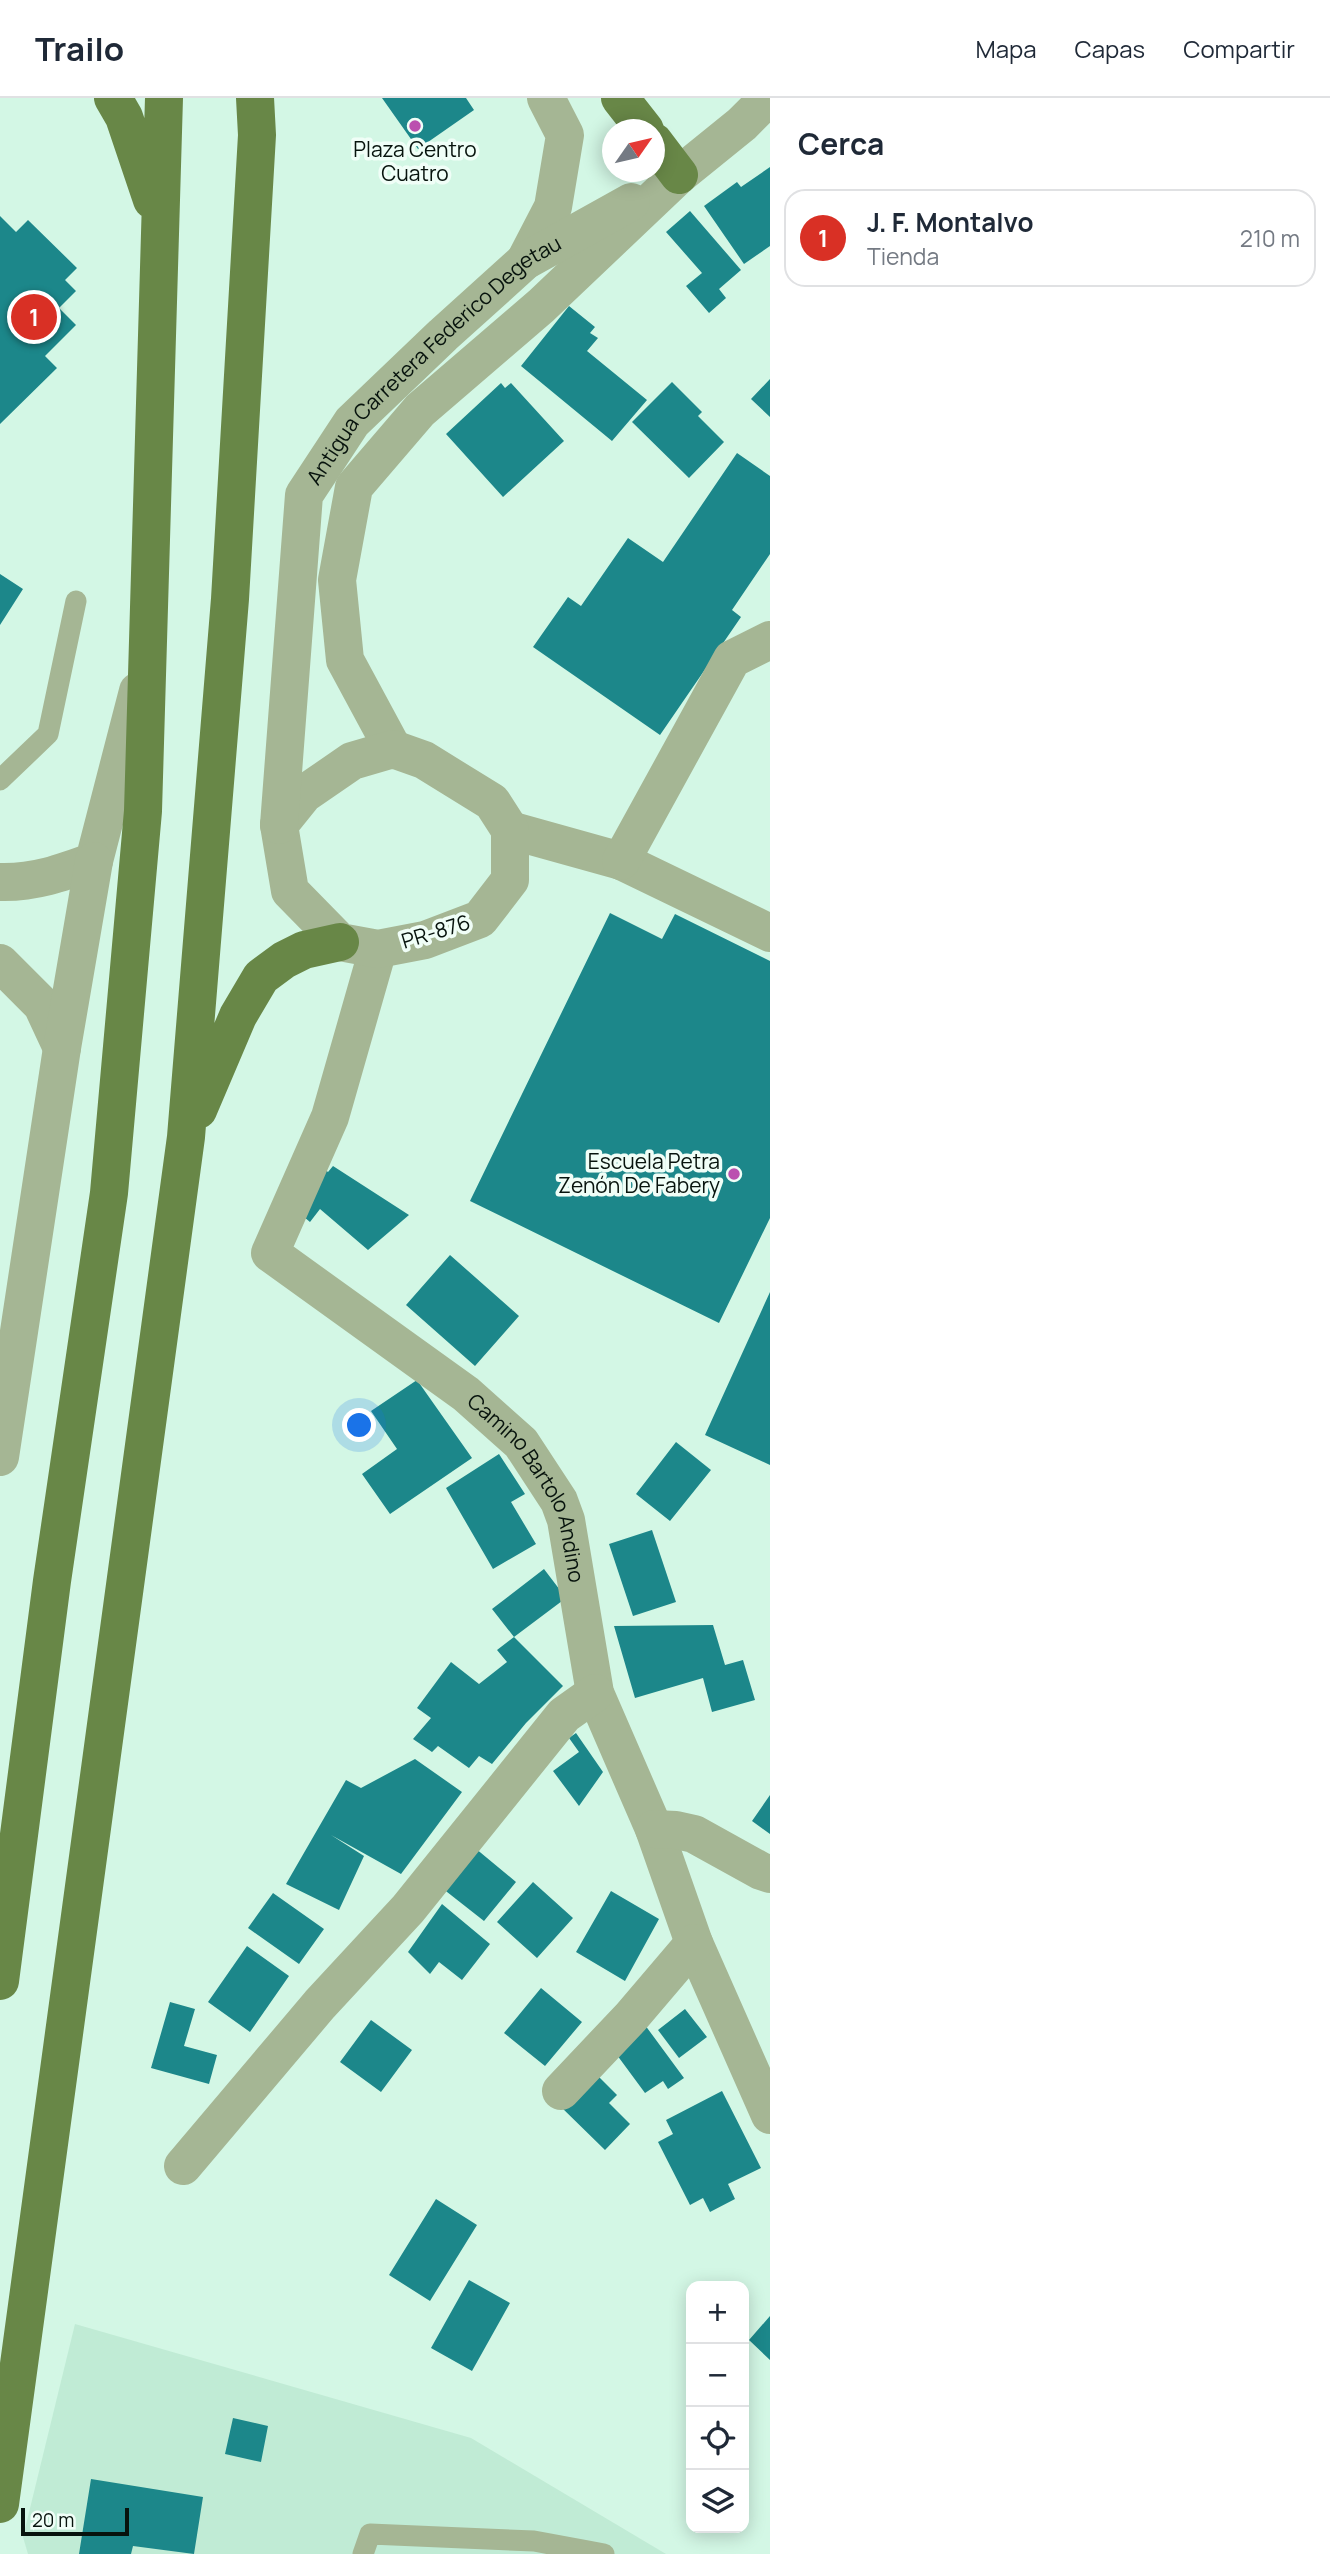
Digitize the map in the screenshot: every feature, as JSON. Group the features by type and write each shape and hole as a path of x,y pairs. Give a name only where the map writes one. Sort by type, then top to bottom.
{"main road":[{"path":"113,98 124,117 161,224"},
{"path":"0,1981 52,1581 109,1193 143,811 164,98"},
{"path":"0,2504 186,1137 230,599 256,116 278,98"},
{"path":"620,98 636,119"},
{"path":"665,157 679,175"},
{"path":"186,1137 239,1016 261,977 284,960 304,950 340,942"}],"street":[{"path":"525,261 553,207 565,135 546,98"},
{"name":"Antigua Carretera Federico Degetau","path":"393,749 345,660 337,580 354,487 420,410 541,306 679,175 742,124 768,98"},
{"name":"Antigua Carretera Federico Degetau","path":"279,825 304,495 352,422 525,261 679,175"},
{"path":"621,861 732,659 770,640"},
{"path":"0,1458 93,861 148,652"},
{"path":"340,942 290,891 279,825 304,793 352,761 393,749 424,760 492,802 510,830 621,861 770,933"},
{"name":"PR-876","path":"340,942 378,949 425,940 480,919 510,880 510,830"},
{"path":"0,881 18,883 50,877 93,861"},
{"name":"Camino Bartolo Andino","path":"378,949 330,1116 270,1252 466,1394 521,1443 559,1501 566,1520 596,1693 654,1829 694,1943 770,2115"},
{"path":"0,963 42,1005 62,1048"},
{"path":"183,2166 320,2004 408,1909 564,1715 596,1693"},
{"path":"654,1829 694,1834 770,1874"},
{"path":"561,2091 631,2017 694,1943"}],"lane":[{"path":"0,780 48,733 76,601"},
{"path":"363,2554 370,2534 604,2554"}],"shaded area":[{"path":"75,2324 471,2438 666,2554 28,2554 23,2537"}],"building":[{"path":"382,98 466,98 474,110 418,149"},
{"path":"770,167 770,246 744,264 704,206 737,182 741,187"},
{"path":"690,211 741,270 719,289 726,298 709,313 686,286 702,273 666,232"},
{"path":"0,216 16,232 28,220 77,268 65,280 76,291 59,308 76,325 45,356 57,368 0,424"},
{"path":"569,306 595,327 590,333 598,338 587,351 647,400 612,441 521,366"},
{"path":"770,379 770,417 751,399"},
{"path":"672,382 702,412 698,416 724,442 689,478 632,422"},
{"path":"501,383 505,388 511,383 564,441 503,497 446,434"},
{"path":"737,453 770,476 770,554 732,610 741,617 660,735 533,647 568,597 581,606 628,538 663,562"},
{"path":"0,574 23,589 0,625"},
{"path":"610,913 662,939 675,914 770,961 770,1218 719,1323 470,1201"},
{"path":"319,1165 328,1172 333,1166 409,1215 368,1250 320,1209 310,1222 304,1217"},
{"path":"450,1255 519,1316 475,1366 406,1305"},
{"path":"770,1292 770,1465 705,1435"},
{"path":"417,1380 472,1458 390,1514 362,1474 397,1449 371,1411"},
{"path":"676,1442 711,1470 670,1521 636,1494"},
{"path":"499,1454 525,1494 511,1502 536,1544 493,1569 446,1488"},
{"path":"652,1530 676,1602 633,1616 609,1544"},
{"path":"544,1569 566,1598 514,1637 492,1609"},
{"path":"713,1625 725,1665 743,1660 755,1700 712,1712 703,1678 635,1698 614,1626"},
{"path":"514,1637 563,1686 526,1723 492,1764 479,1756 469,1768 438,1746 432,1752 413,1739 431,1718 417,1708 451,1662 479,1684 507,1662 497,1650"},
{"path":"576,1733 603,1772 579,1806 553,1771 579,1752 569,1738"},
{"path":"415,1759 462,1792 401,1874 331,1835 364,1856 339,1910 286,1884 346,1780 361,1788"},
{"path":"770,1795 770,1834 752,1821"},
{"path":"475,1848 516,1882 484,1921 442,1888"},
{"path":"533,1882 573,1918 537,1958 497,1922"},
{"path":"611,1891 659,1919 625,1981 576,1952"},
{"path":"273,1893 324,1929 299,1964 248,1928"},
{"path":"442,1904 490,1944 462,1980 439,1962 430,1974 408,1952"},
{"path":"247,1946 289,1976 250,2032 208,2002"},
{"path":"541,1988 582,2022 545,2066 504,2033"},
{"path":"170,2002 195,2009 184,2046 217,2055 209,2084 151,2068"},
{"path":"685,2009 707,2037 679,2058 658,2030"},
{"path":"371,2020 412,2050 381,2092 340,2062"},
{"path":"645,2025 684,2078 668,2089 663,2081 645,2093 614,2051"},
{"path":"593,2071 617,2095 609,2103 630,2124 605,2150 559,2105"},
{"path":"722,2091 761,2168 728,2184 735,2199 710,2212 703,2198 690,2205 658,2142 673,2134 666,2120"},
{"path":"436,2199 477,2225 430,2301 389,2275"},
{"path":"469,2280 510,2303 472,2371 431,2348"},
{"path":"770,2316 770,2360 749,2340"},
{"path":"233,2418 268,2426 261,2462 225,2454"},
{"path":"91,2479 203,2497 194,2554 133,2546 131,2554 79,2554"}],"place":[{"name":"Plaza Centro Cuatro","path":"415,126"},
{"name":"J. F. Montalvo","path":"34,317"},
{"name":"Escuela Petra Zenón De Fabery","path":"734,1174"}]}
